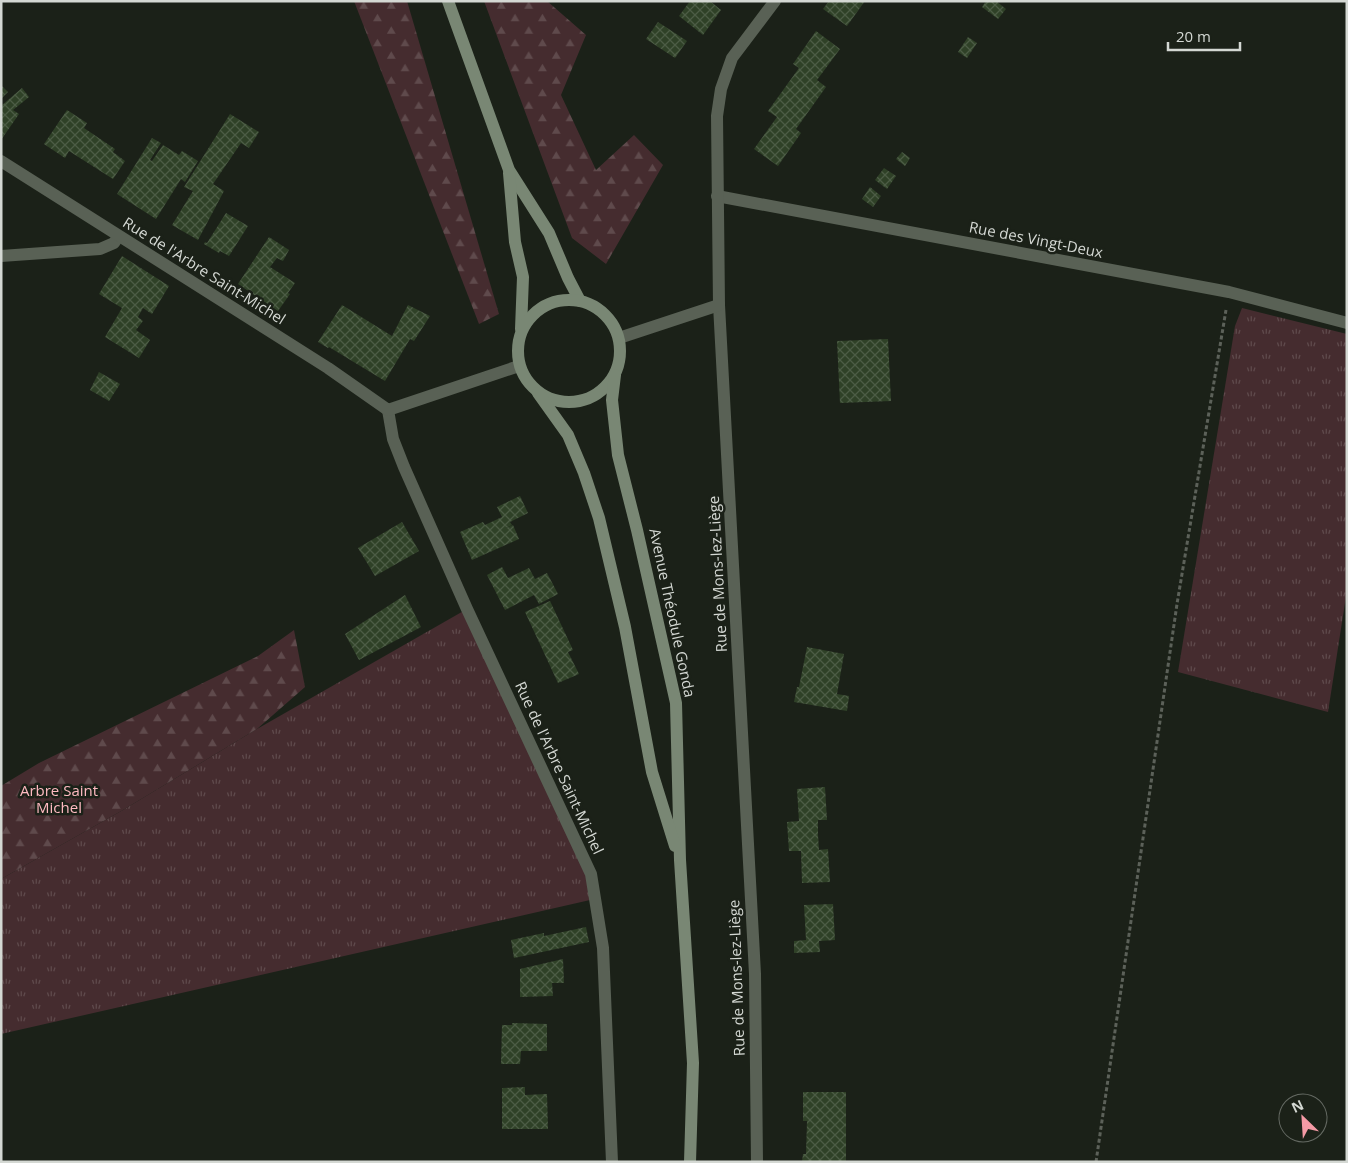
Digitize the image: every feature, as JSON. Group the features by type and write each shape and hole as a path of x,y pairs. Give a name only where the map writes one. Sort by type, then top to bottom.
{"main road":[{"path":"448,1 509,170 549,234 580,301"},
{"path":"509,170 515,242 523,277 521,332 518,349 519,366 527,381 538,393 552,400 566,403 581,402 594,396 606,387 615,375 621,350 619,338 614,325 605,314 593,306 580,301 566,300 552,303 539,310 528,320 521,332"},
{"name":"Avenue Théodule Gonda","path":"615,375 612,400 618,455 676,703 680,860 693,1063 690,1162"},
{"name":"Avenue Théodule Gonda","path":"538,393 568,435 584,473 599,518 625,627 652,772 680,860"}],"street":[{"name":"Rue de Mons-lez-Liège","path":"758,1162 755,974 719,304 717,116 720,89 732,58 775,1"},
{"name":"Rue de l'Arbre Saint-Michel","path":"1,161 118,237 328,368 388,410 393,439 404,466 467,609 591,874 603,948 612,1162"},
{"name":"Rue des Vingt-Deux","path":"717,196 1229,292 1347,323"},
{"path":"1,256 100,249 114,243 118,237"},
{"path":"619,338 719,304"},
{"path":"388,410 519,366"}],"path":[{"path":"1096,1162 1177,604 1229,292"}],"green space":[{"path":"354,1 407,1 499,314 479,324"},
{"path":"484,1 547,1 586,35 561,95 596,170 634,135 663,165 606,264 572,238"},
{"path":"1242,308 1347,334 1347,590 1328,712 1178,672 1235,326"},
{"path":"467,609 591,874 590,900 1,1034 1,879"},
{"name":"Arbre Saint Michel","path":"294,630 305,687 257,729 123,810 1,879 1,786 39,763 258,656"}],"building":[{"path":"690,1 710,1 721,10 703,35 679,16"},
{"path":"829,1 865,1 847,26 823,9"},
{"path":"986,1 996,1 1006,9 998,19 982,7"},
{"path":"658,22 687,41 675,58 646,39"},
{"path":"816,31 840,49 817,80 826,87 796,129 801,133 778,166 754,149 777,117 768,111 799,68 793,64"},
{"path":"968,37 977,43 967,58 958,52"},
{"path":"1,85 8,92 1,99"},
{"path":"22,88 29,97 13,110 19,114 1,140 1,106"},
{"path":"67,110 87,123 84,128 115,149 113,152 125,161 113,179 69,151 65,158 44,144"},
{"path":"230,114 259,132 249,148 241,143 213,184 224,191 198,240 172,225 193,191 184,187"},
{"path":"152,138 161,143 150,160 152,161 163,145 179,155 182,151 198,161 185,182 181,179 156,219 117,194"},
{"path":"902,152 910,158 905,166 896,159"},
{"path":"884,168 896,176 887,189 875,180"},
{"path":"870,187 881,196 873,207 862,199"},
{"path":"226,213 248,226 229,256 220,251 219,253 204,244 205,242 207,243"},
{"path":"269,237 289,250 283,261 277,258 270,267 295,283 278,311 238,284"},
{"path":"122,256 169,286 152,314 143,308 138,317 143,321 136,330 150,340 139,358 105,337 122,308 99,294"},
{"path":"342,305 392,336 408,305 430,316 414,341 410,339 385,381 318,342"},
{"path":"888,339 891,401 840,403 837,341"},
{"path":"99,372 120,384 109,401 90,390"},
{"path":"520,496 528,513 510,522 512,525 506,528 513,525 519,539 472,560 460,532 483,522 485,525 502,517 497,507"},
{"path":"402,522 419,551 375,576 358,548"},
{"path":"502,567 508,578 529,568 535,579 547,573 558,594 539,604 534,595 505,610 487,575"},
{"path":"405,595 421,627 359,660 345,634"},
{"path":"550,601 573,650 568,652 579,674 558,683 525,612"},
{"path":"807,647 844,654 837,694 849,696 847,711 794,702"},
{"path":"825,787 827,820 818,820 818,835 819,850 828,849 830,882 802,883 801,851 789,851 787,822 799,821 797,789"},
{"path":"833,904 835,940 819,941 820,952 794,953 794,941 806,940 804,905"},
{"path":"586,927 589,942 514,958 511,940 544,933 544,936"},
{"path":"563,959 564,983 552,983 553,996 520,997 520,969"},
{"path":"512,1023 547,1024 547,1051 521,1051 520,1064 501,1064 502,1025 512,1025"},
{"path":"525,1087 525,1095 547,1094 548,1129 502,1129 502,1088"},
{"path":"803,1092 846,1092 846,1162 802,1162 803,1154 806,1154 807,1121 803,1121"}]}
